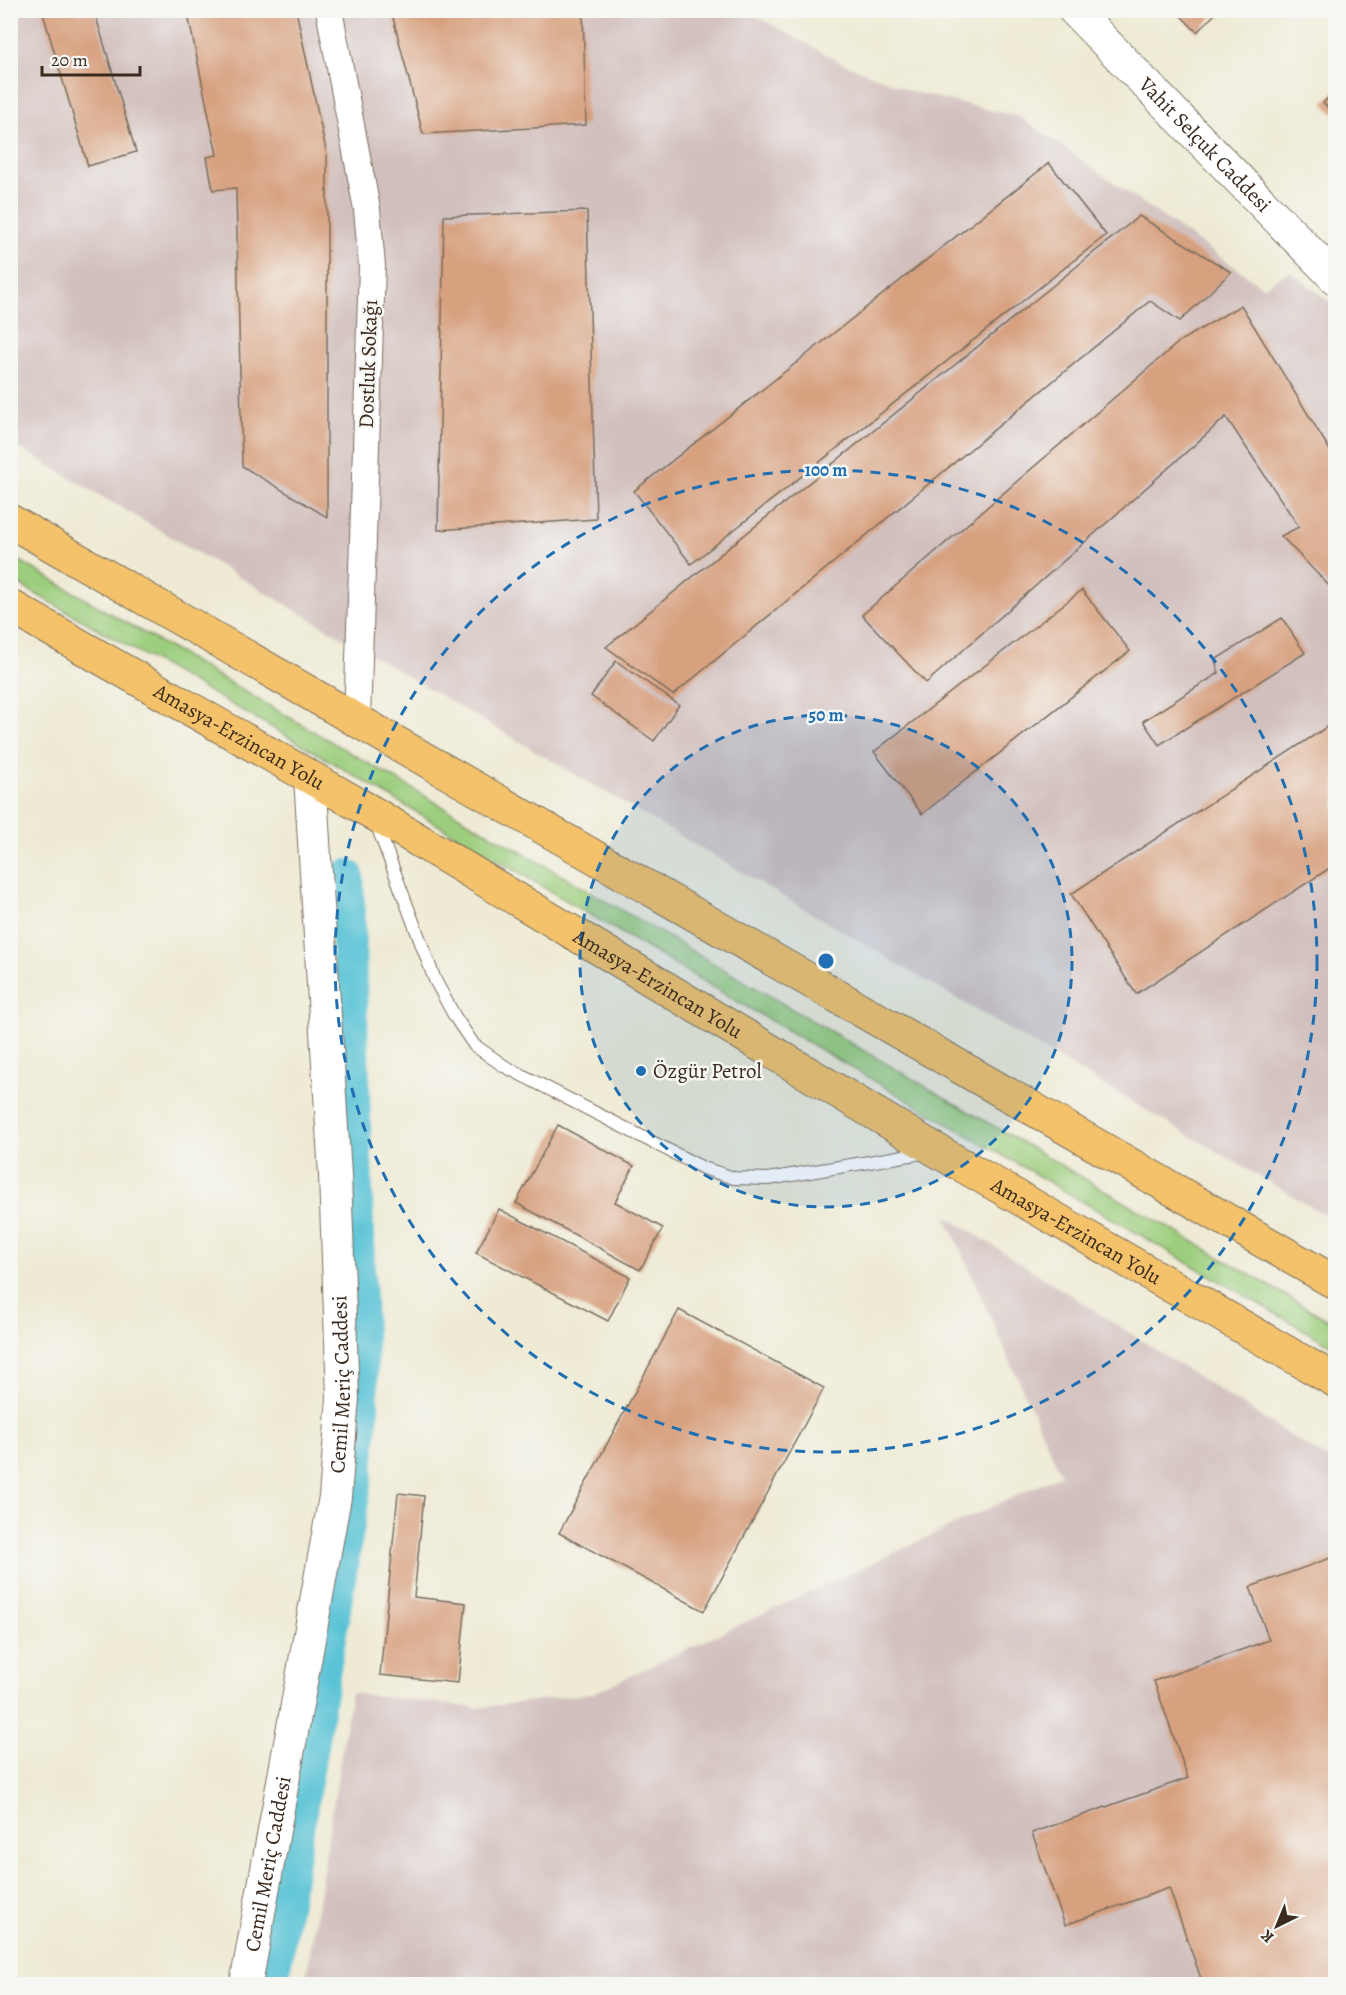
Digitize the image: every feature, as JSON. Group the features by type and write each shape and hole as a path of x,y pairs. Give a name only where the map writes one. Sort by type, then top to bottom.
{"highway":[{"path":"10,521 1335,1283"},
{"name":"Amasya-Erzincan Yolu","path":"10,606 373,813 936,1150 1335,1381"}],"street":[{"name":"Dostluk Sokağı","path":"329,10 367,209 372,266 357,720"},
{"name":"Vahit Selçuk Caddesi","path":"1074,10 1335,279"},
{"name":"Cemil Meriç Caddesi","path":"246,1984 335,1497 343,1398 335,1175 310,777"}],"lane":[{"path":"373,813 435,980 455,1017 474,1045 504,1066 703,1168 734,1178 768,1179 936,1150"}],"shaded area":[{"path":"11,11 747,11 840,62 913,92 1020,117 1263,287 1290,271 1336,307 1335,1221 11,443"},
{"path":"945,1215 1335,1464 1335,1984 305,1984 351,1693 477,1708 593,1693 1061,1475"}],"green space":[{"path":"11,556 1335,1324 1335,1348 735,1000 296,741 11,580"}],"building":[{"path":"42,10 94,10 136,152 88,166"},
{"path":"187,10 296,10 327,155 327,517 242,466 236,188 213,190 207,157 217,155"},
{"path":"391,10 583,10 586,125 423,134"},
{"path":"1175,10 1219,10 1197,32"},
{"path":"1336,90 1336,116 1323,103"},
{"path":"1049,163 1106,235 691,564 634,491"},
{"path":"587,211 596,519 438,530 444,216"},
{"path":"1139,216 1231,272 1180,321 1150,301 673,695 606,647"},
{"path":"1241,305 1336,460 1336,593 1281,536 1299,527 1226,417 926,683 862,615 1180,341"},
{"path":"1082,590 1130,651 922,814 874,752"},
{"path":"1282,618 1305,653 1159,745 1143,721 1219,673 1215,660"},
{"path":"616,661 679,705 654,741 591,696"},
{"path":"1336,721 1336,864 1136,994 1071,894"},
{"path":"558,1125 634,1166 615,1202 663,1228 640,1270 516,1203"},
{"path":"499,1209 630,1277 608,1321 476,1253"},
{"path":"679,1310 824,1388 704,1611 559,1533"},
{"path":"398,1493 424,1496 414,1597 466,1603 458,1683 380,1675"},
{"path":"1336,1556 1336,1984 1203,1984 1169,1888 1065,1925 1032,1833 1188,1778 1154,1681 1269,1640 1250,1587"}],"waterway":[{"path":"271,1984 356,1477 362,1407 347,876"}],"place":[{"name":"Özgür Petrol","path":"641,1071"}]}
